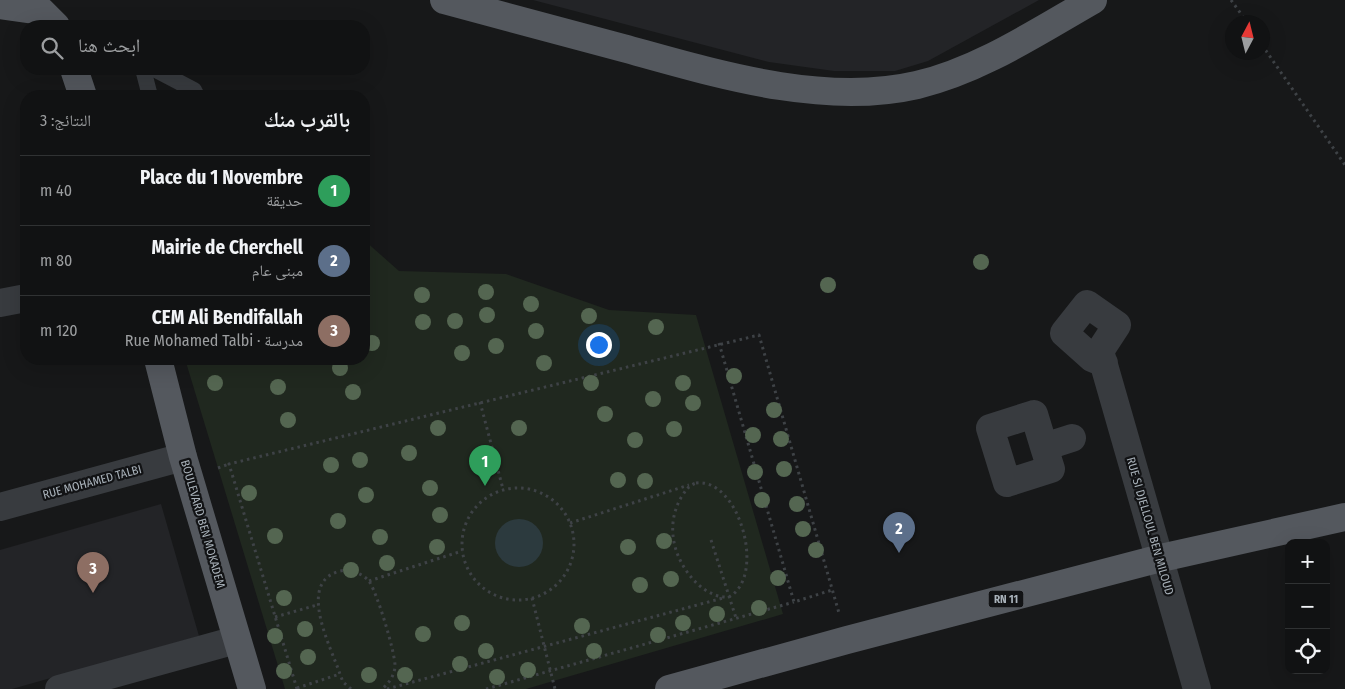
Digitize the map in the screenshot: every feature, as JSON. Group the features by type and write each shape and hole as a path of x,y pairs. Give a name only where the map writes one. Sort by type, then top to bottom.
{"main road":[{"path":"444,0 680,64 750,80 810,90 865,93 892,90 943,78 980,62 1093,0"},
{"path":"0,5 41,10 50,20"},
{"path":"76,75 81,90"},
{"name":"BOULEVARD BEN MOKADEM","path":"160,365 236,640 252,689"},
{"name":"RN 11","path":"669,689 703,684 847,640 1160,558 1345,517"}],"street":[{"path":"0,304 20,299"},
{"name":"RUE SI DJELLOUL BEN MILOUD","path":"1104,364 1112,426 1160,558 1197,689"},
{"path":"1044,447 1072,438"},
{"name":"RUE MOHAMED TALBI","path":"0,507 184,457"},
{"path":"59,689 236,640"}],"lane":[{"path":"144,75 148,90"},
{"path":"165,75 194,90"}],"path":[{"path":"1232,0 1242,15"},
{"path":"1270,57 1345,165"},
{"path":"340,674 297,689 229,464 759,334 847,640"},
{"path":"719,343 794,602"},
{"path":"480,402 503,489"},
{"path":"387,689 729,597 737,590 746,567 744,531 734,509 717,491 702,482 570,523"},
{"path":"690,485 679,501 674,515 674,544 684,570 693,580 704,590 723,598"},
{"path":"530,488 543,493 559,506 570,523 574,536 571,563 556,585 532,598 519,600 505,599 481,587 465,565 461,538 470,512 490,494 503,489 530,488"},
{"path":"711,540 736,618"},
{"path":"369,581 462,552"},
{"path":"351,689 343,682 317,605 320,587 333,573 352,571 361,574 374,589 395,666 389,683 382,689"},
{"path":"486,689 832,590"},
{"path":"532,598 555,689"},
{"path":"275,617 317,605"}],"shaded area":[{"path":"533,0 1039,0 928,61 895,71 834,71 769,62"},
{"path":"370,245 399,271 506,274 609,310 696,315 783,614 526,689 285,689 187,365 370,365"},
{"path":"161,504 199,636 12,689 0,689 0,550"},
{"path":"519,519 528,521 536,526 541,534 543,543 541,552 536,560 528,565 519,567 510,565 502,560 497,552 495,543 497,534 502,526 510,521"}],"place":[{"name":"Place du 1 Novembre","path":"485,486"},
{"name":"Mairie de Cherchell","path":"899,553"},
{"name":"CEM Ali Bendifallah","path":"93,593"}]}
